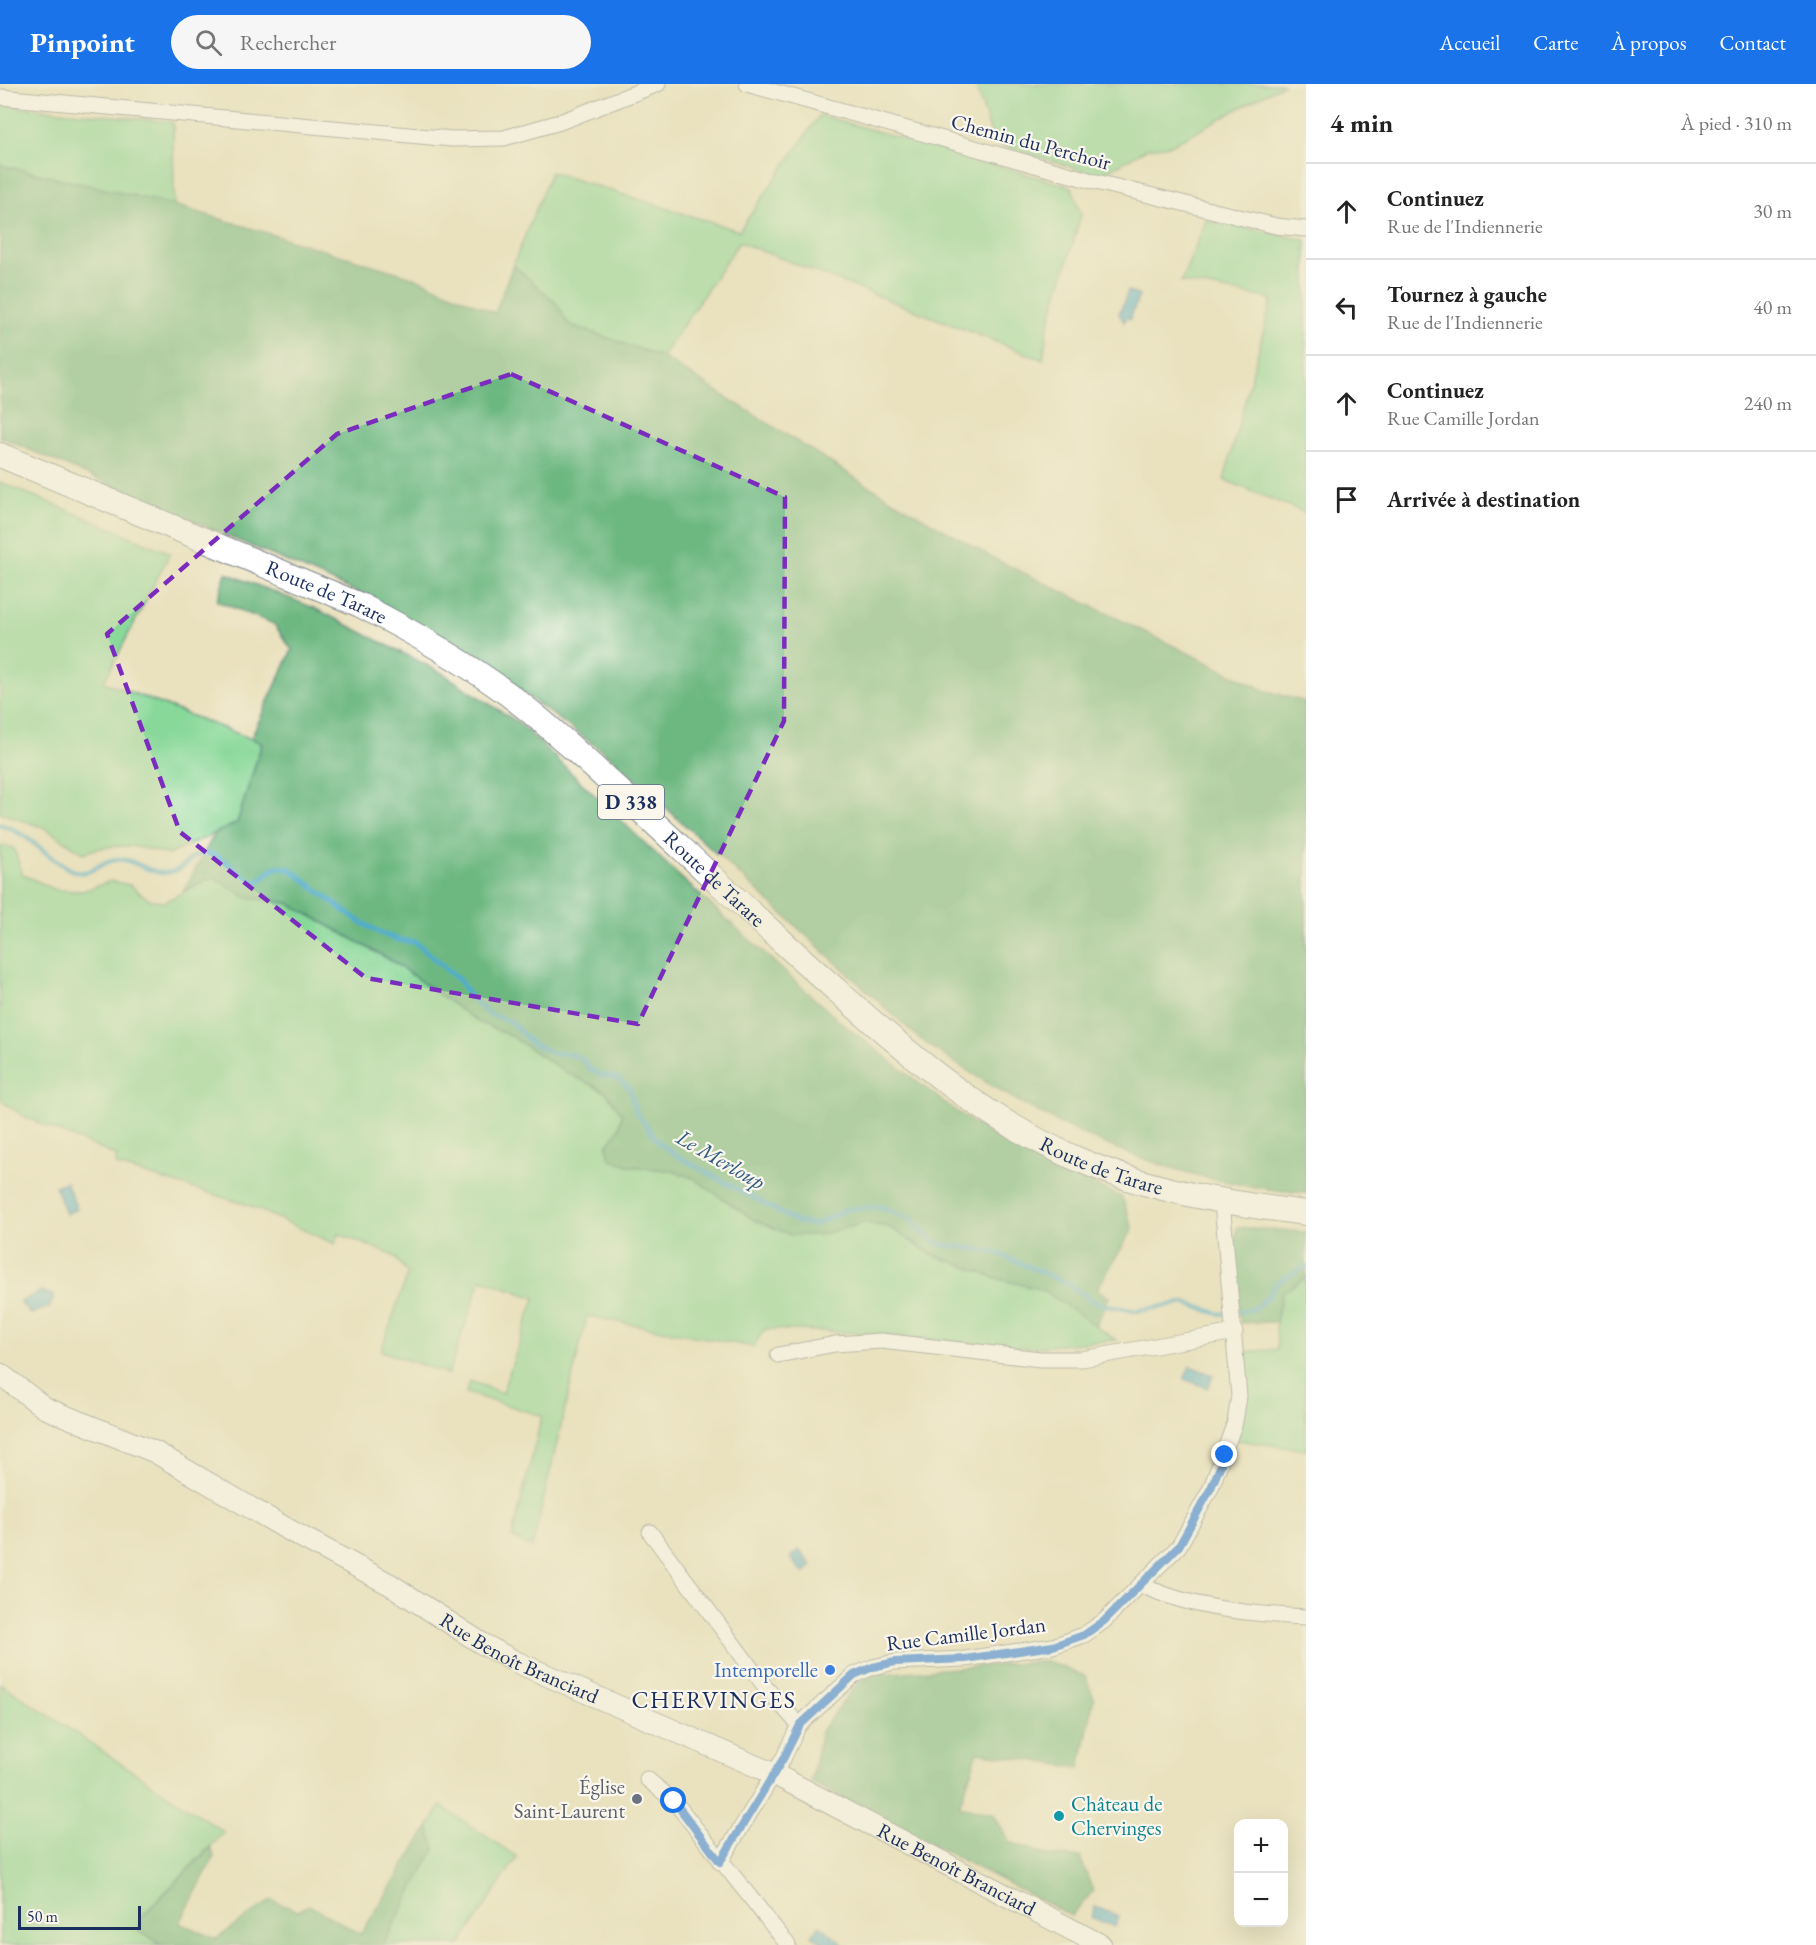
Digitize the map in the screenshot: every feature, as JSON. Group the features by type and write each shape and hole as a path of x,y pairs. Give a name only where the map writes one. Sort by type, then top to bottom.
{"main road":[{"name":"Route de Tarare","path":"0,455 270,566 406,628 508,694 569,744 895,1044 974,1103 1034,1138 1116,1175 1222,1202 1306,1213"}],"street":[{"path":"0,97 452,139 504,138 560,122 658,84"},
{"name":"Chemin du Perchoir","path":"747,84 1102,183 1276,226 1306,229"},
{"name":"Rue Camille Jordan","path":"720,1862 774,1774 800,1725 854,1675 873,1667 895,1662 965,1659 1053,1646 1084,1635 1104,1621 1179,1546 1211,1488 1225,1455 1235,1422 1239,1396 1235,1329 1222,1202"},
{"path":"778,1355 836,1344 881,1341 1040,1359 1082,1359 1235,1329"},
{"name":"Rue Benoît Branciard","path":"5,1384 62,1417 155,1452 296,1534 391,1585 481,1643 514,1661 774,1774 1101,1945"},
{"path":"650,1532 766,1688 800,1725"},
{"path":"1142,1585 1161,1594 1214,1607 1306,1617"},
{"path":"648,1779 674,1801 788,1945"}],"highlighted area":[{"path":"511,374 785,497 784,721 638,1024 366,978 180,832 107,634 337,434"}],"green space":[{"path":"975,84 1284,84 1171,145 1148,148 1099,176 994,143"},
{"path":"0,105 173,122 174,205 0,165"},
{"path":"820,115 1072,187 1081,215 1048,326 1043,360 739,242 662,357 568,324 556,303 513,265 551,172 739,231"},
{"path":"0,165 174,205 416,278 495,313 513,265 556,303 568,324 662,357 860,481 991,557 1264,690 1306,702 1306,1193 1253,1187 1151,1162 1103,1143 1010,1097 921,1040 609,756 470,654 373,599 0,437"},
{"path":"1206,220 1306,240 1306,513 1224,480 1272,299 1181,282"},
{"path":"0,482 170,553 104,682 262,743 237,823 168,855 126,846 106,847 83,853 45,828 0,813"},
{"path":"226,573 314,608 442,673 519,723 678,875 838,1020 950,1107 1008,1146 1122,1197 1133,1229 1097,1289 1109,1297 1096,1326 1043,1290 999,1279 931,1254 889,1227 865,1223 819,1235 791,1235 754,1220 693,1178 673,1171 631,1166 610,1159 607,1146 619,1129 622,1114 606,1092 562,1070 511,1036 478,1022 392,961 288,903 248,898 213,877 184,890 215,833 237,823 262,744 251,738 292,650 274,624 217,601"},
{"path":"0,845 14,848 22,874 56,890 83,891 111,881 130,885 148,899 164,902 213,877 248,898 288,903 392,961 478,1022 511,1036 562,1070 606,1092 622,1114 619,1129 607,1146 631,1166 673,1171 693,1178 754,1220 819,1235 865,1223 889,1227 931,1254 999,1279 1043,1290 1116,1340 1026,1348 846,1332 765,1329 753,1347 587,1316 532,1548 512,1537 542,1416 466,1393 470,1381 502,1393 535,1298 481,1279 448,1374 381,1351 408,1273 392,1255 339,1234 335,1244 248,1205 115,1165 117,1156 27,1118 0,1100"},
{"path":"1237,1227 1306,1232 1306,1277 1282,1293 1276,1322 1240,1323 1233,1246"},
{"path":"1306,1277 1306,1450 1235,1440 1244,1406 1244,1352 1277,1349 1276,1322 1282,1293"},
{"path":"1046,1661 1085,1676 1094,1698 1080,1768 978,1752 959,1806 994,1814 1009,1842 1050,1856 1080,1857 1093,1891 1071,1916 811,1782 821,1731 859,1681 879,1674"},
{"path":"0,1683 224,1832 143,1915 138,1931 164,1945 0,1945"},
{"path":"441,1806 517,1857 460,1945 383,1945 435,1848 428,1828"},
{"path":"428,1828 435,1848 383,1945 164,1945 138,1931 143,1915 211,1847 214,1857 180,1923 216,1939 271,1900 298,1911 309,1905 361,1934"}],"water":[{"path":"1128,291 1139,296 1130,319 1127,317 1124,322 1119,314"},
{"path":"66,1182 77,1209 66,1214 55,1186"},
{"path":"42,1291 54,1296 50,1307 30,1314 20,1302"},
{"path":"1190,1366 1213,1375 1208,1388 1184,1379"},
{"path":"799,1550 812,1566 804,1574 790,1558"},
{"path":"1095,1907 1119,1916 1115,1927 1091,1918"},
{"path":"820,1925 843,1944 825,1945 812,1935"}],"waterway":[{"name":"Le Merloup","path":"0,825 20,833 64,866 80,872 121,859 165,873 179,869 193,857 202,854 222,859 244,877 256,883 276,867 290,869 333,903 366,925 399,940 415,942 459,980 470,997 487,1013 511,1022 530,1042 552,1053 570,1054 582,1059 591,1070 601,1075 618,1078 629,1088 636,1112 659,1143 679,1157 797,1222 814,1225 848,1209 881,1207 910,1219 924,1234 939,1244 995,1252 1066,1283 1096,1303 1135,1311 1184,1303 1220,1314 1255,1308 1267,1298 1277,1282 1306,1266"}],"place":[{"name":"Intemporelle","path":"830,1670"},
{"name":"Église Saint-Laurent","path":"637,1799"},
{"name":"Château de Chervinges","path":"1059,1816"}],"district":[{"name":"CHERVINGES","path":"714,1700"}],"route":[{"path":"674,1801 720,1862 783,1759 800,1725 854,1675 873,1667 895,1662 965,1659 1021,1652 1053,1646 1084,1635 1104,1621 1179,1546 1211,1488 1225,1455"}]}
